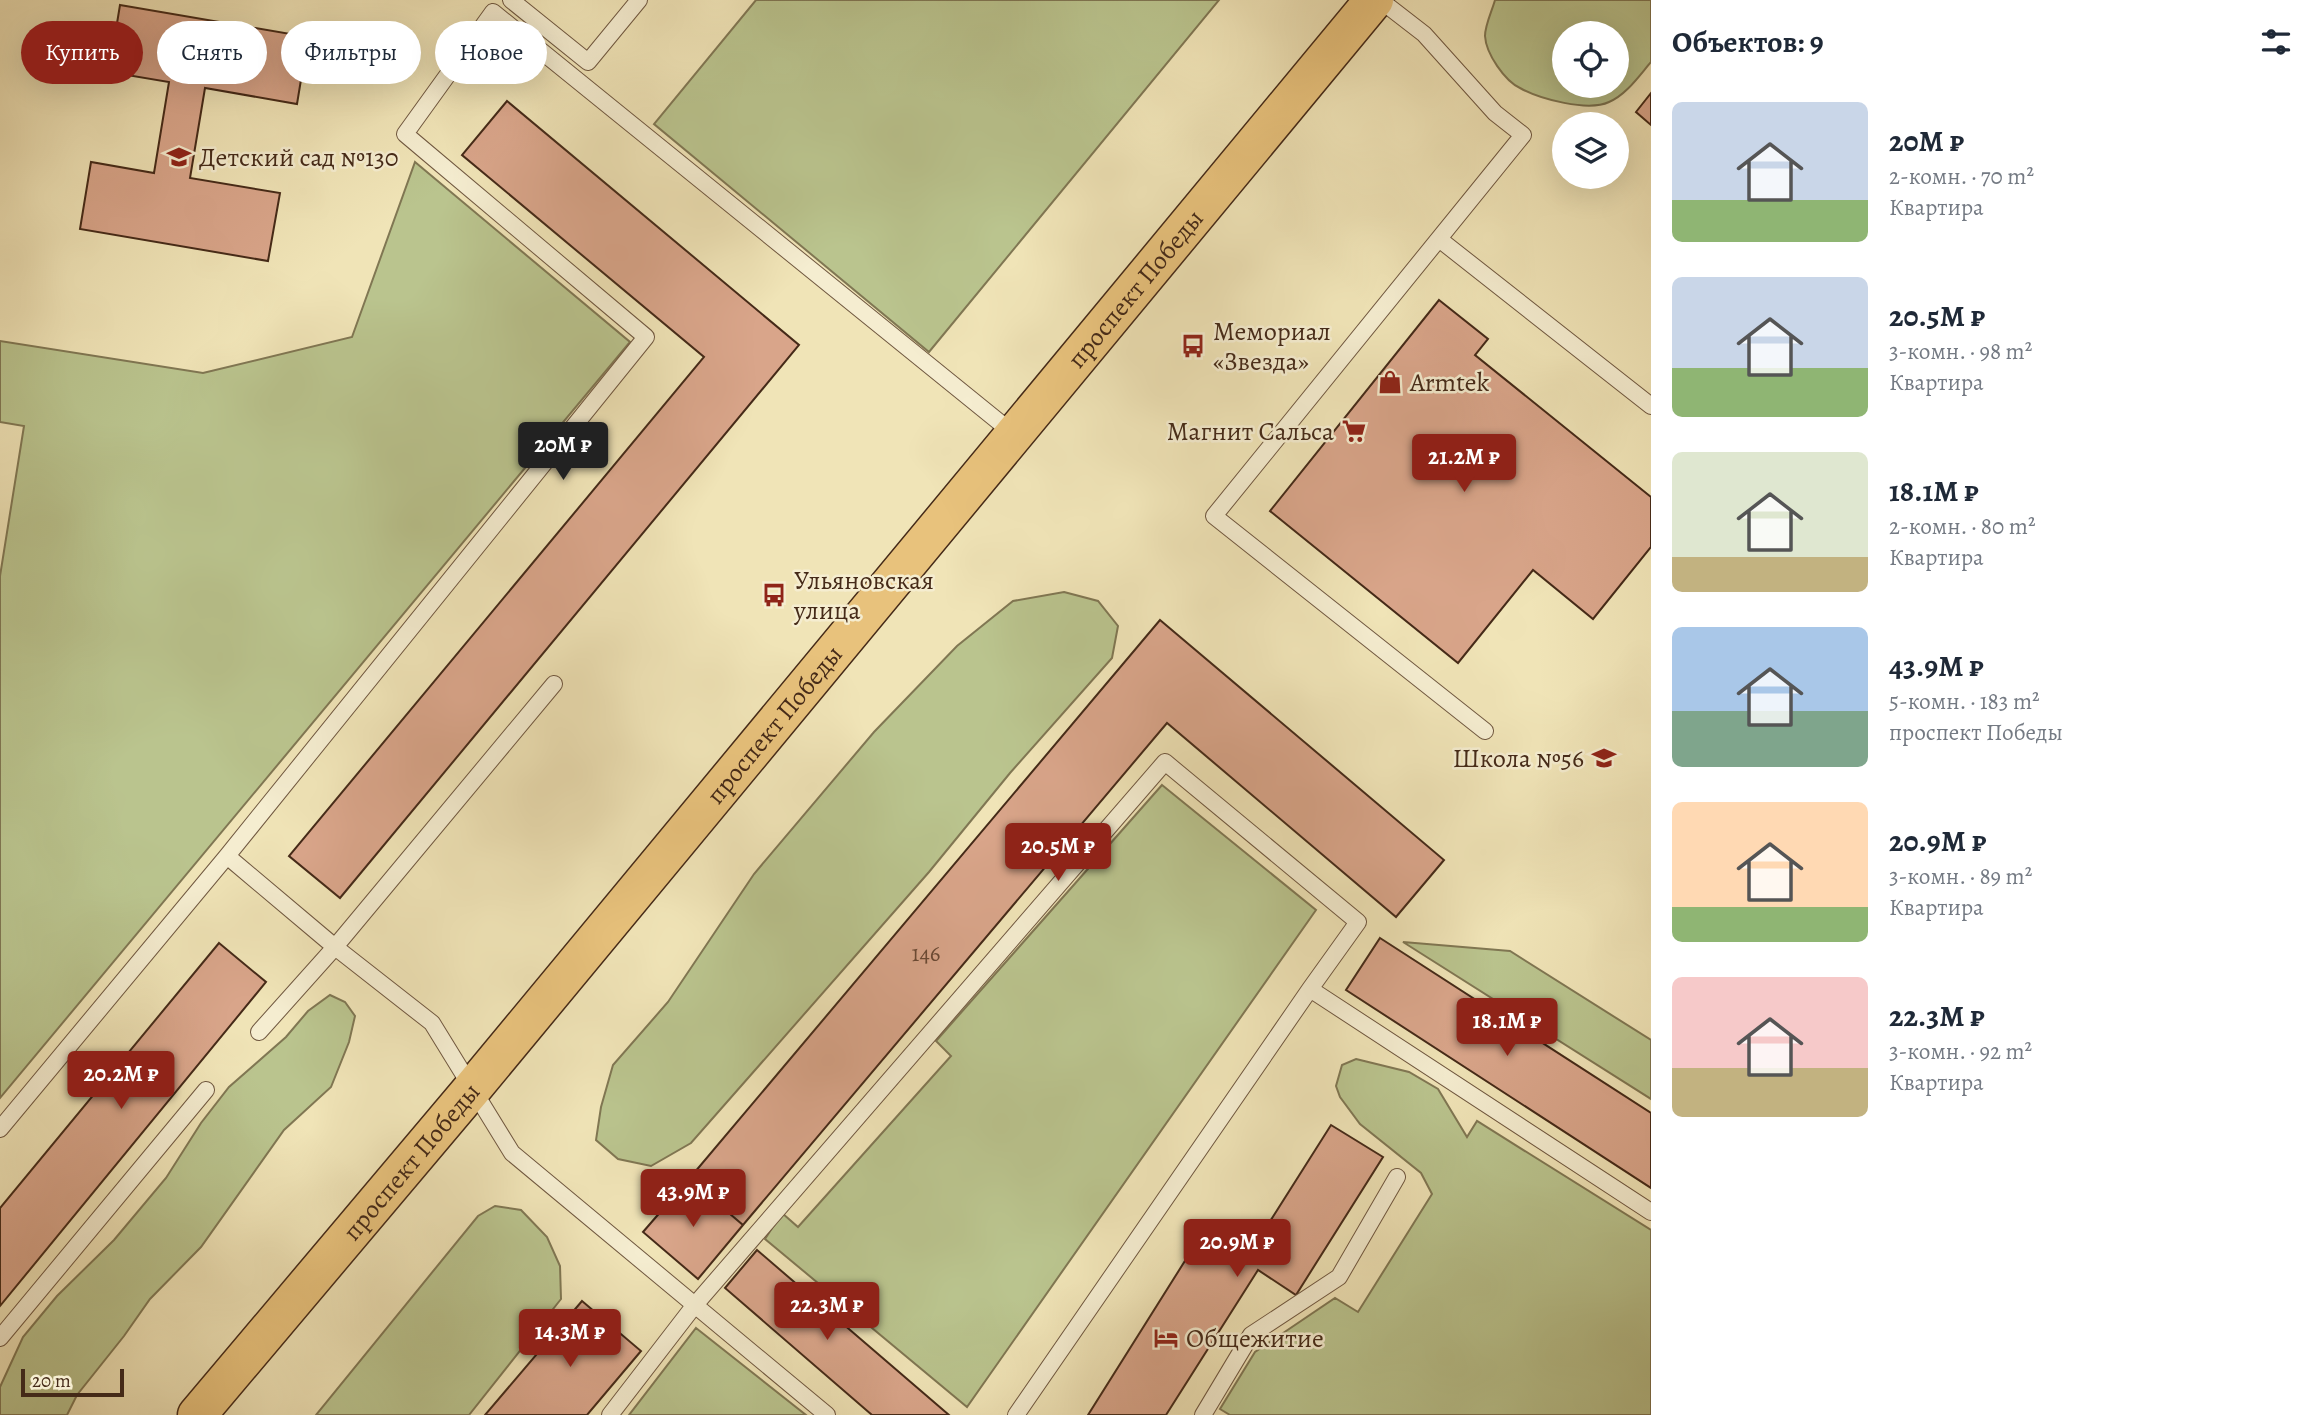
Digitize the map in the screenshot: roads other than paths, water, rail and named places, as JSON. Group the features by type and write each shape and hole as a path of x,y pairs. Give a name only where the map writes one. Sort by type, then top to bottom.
{"main road":[{"name":"проспект Победы","path":"197,1415 472,1089 1374,0"}],"lane":[{"path":"511,0 588,62"},
{"path":"573,77 639,0"},
{"path":"1380,0 1423,34 1495,113 1523,135 1213,516 1485,731"},
{"path":"0,1129 227,856 646,337 405,134 493,12 1014,434"},
{"path":"1439,239 1651,406"},
{"path":"259,1032 335,947 554,684"},
{"path":"610,1415 694,1307 1165,762 1358,922 1016,1415"},
{"path":"227,856 335,947 432,1023 512,1153 827,1415"},
{"path":"1310,989 1651,1212"},
{"path":"0,1338 206,1090"},
{"path":"1203,1415 1251,1335 1339,1277 1397,1177"}],"place":[{"name":"Детский сад №130","path":"179,157"},
{"name":"Мемориал «Звезда»","path":"1193,346"},
{"name":"Armtek","path":"1390,382"},
{"name":"Магнит Сальса","path":"1354,431"},
{"name":"Ульяновская улица","path":"774,595"},
{"name":"Школа №56","path":"1604,758"},
{"name":"Общежитие","path":"1166,1338"}]}
